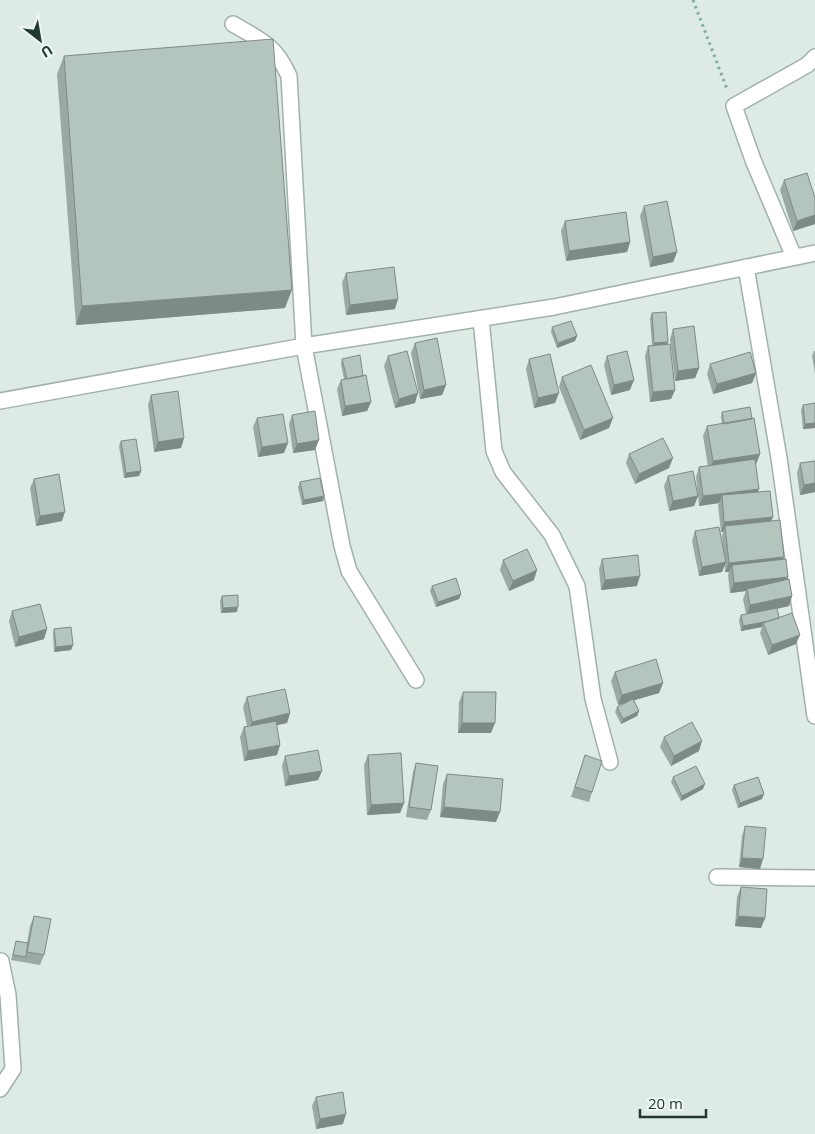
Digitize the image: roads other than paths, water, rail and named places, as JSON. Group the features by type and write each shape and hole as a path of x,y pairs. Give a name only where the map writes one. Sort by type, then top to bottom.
{"street":[{"path":"233,24 271,48 280,57 289,76 304,346 342,546 349,571 416,680"},
{"path":"794,257 753,160 734,106 807,65 815,58"},
{"path":"0,401 304,346 554,307 815,253"},
{"path":"746,267 781,468 815,716"},
{"path":"481,319 494,450 503,472 552,535 577,586 593,698 610,762"},
{"path":"717,876 815,878"},
{"path":"0,1089 13,1068 8,995 1,961"}]}
